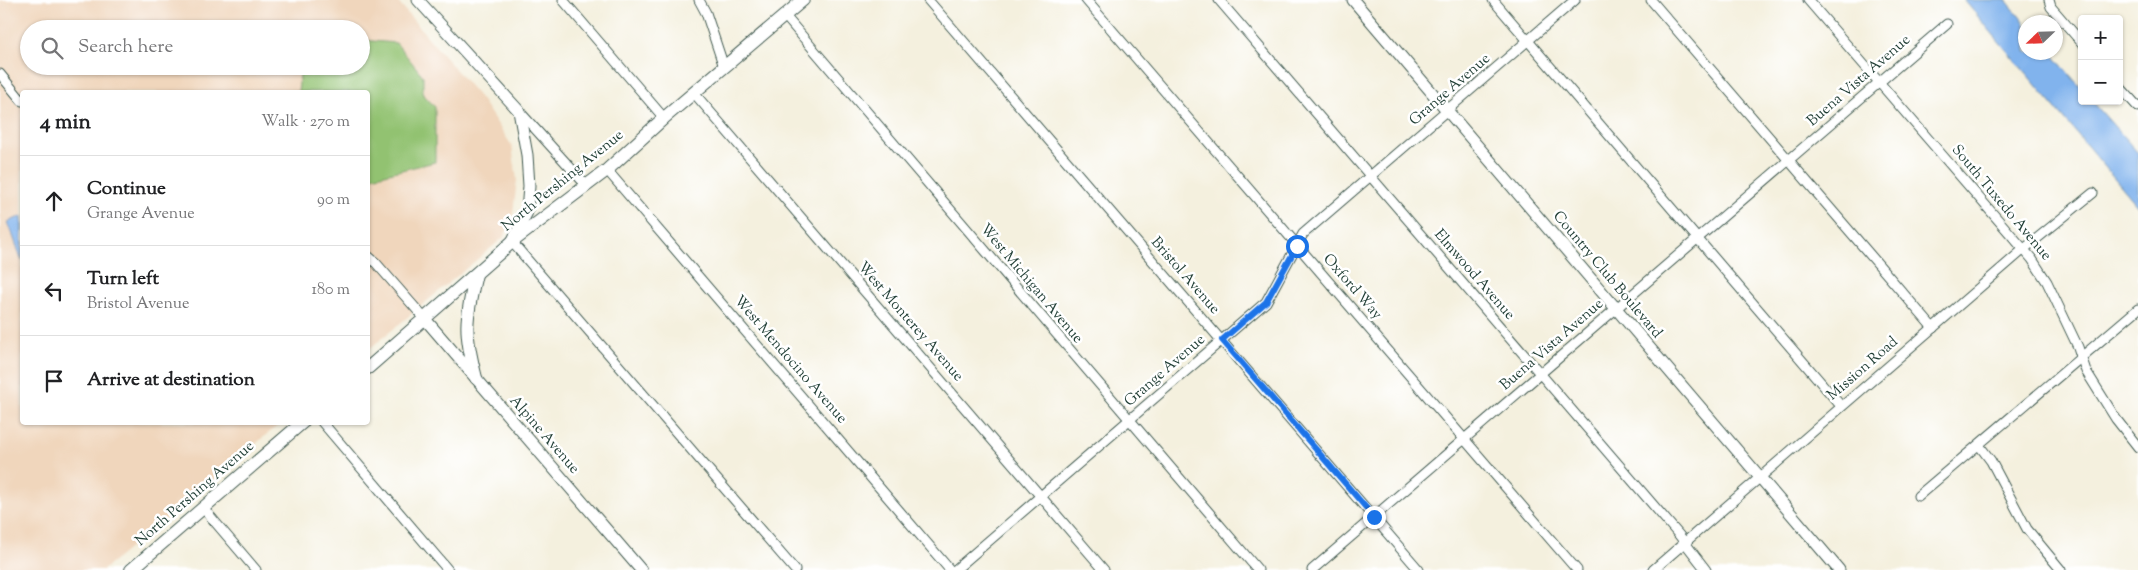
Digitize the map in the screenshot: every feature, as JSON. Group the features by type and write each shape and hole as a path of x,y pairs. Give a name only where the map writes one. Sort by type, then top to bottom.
{"main road":[{"name":"North Pershing Avenue","path":"370,366 512,242 607,170 664,118 803,0"},
{"path":"476,274 466,325 468,346 476,378"},
{"name":"North Pershing Avenue","path":"132,570 300,425"}],"street":[{"path":"418,0 587,186"},
{"path":"562,0 664,118"},
{"path":"699,0 706,12 724,67"},
{"name":"Bristol Avenue","path":"928,0 1419,570"},
{"name":"Oxford Way","path":"1086,0 1577,570"},
{"name":"Elmwood Avenue","path":"1219,0 1706,570"},
{"name":"Country Club Boulevard","path":"1353,0 1839,570"},
{"path":"1493,0 1842,406"},
{"name":"Grange Avenue","path":"955,570 1266,302 1303,234 1575,0"},
{"path":"1651,0 1933,328"},
{"name":"South Tuxedo Avenue","path":"1808,0 2024,249 2047,282 2082,357 2086,371 2104,401 2138,447"},
{"path":"2049,0 2051,7 2078,38"},
{"name":"West Michigan Avenue","path":"784,16 1258,570"},
{"name":"Buena Vista Avenue","path":"1312,570 1947,24"},
{"path":"0,74 20,99"},
{"path":"2123,90 2138,107"},
{"name":"West Monterey Avenue","path":"694,93 1104,570"},
{"path":"519,111 527,155 529,186 527,212 512,242 795,570"},
{"name":"West Mendocino Avenue","path":"607,170 950,570"},
{"name":"Mission Road","path":"1653,570 2024,249 2093,193"},
{"path":"370,258 425,319"},
{"path":"1918,496 2138,309"},
{"name":"Alpine Avenue","path":"425,319 641,570"},
{"path":"325,425 448,570"},
{"path":"1979,445 1991,461 2028,529 2061,570"},
{"path":"204,509 256,570"}],"shaded area":[{"path":"0,0 396,0 481,99 512,146 517,180 512,221 503,238 370,348 370,90 20,90 20,425 279,425 103,570 0,570"}],"green space":[{"path":"370,41 396,43 423,76 423,94 435,107 435,162 370,178 370,90 298,90 300,75 370,75"}],"water":[{"path":"1964,0 2006,0 2018,15 2018,60 2057,60 2078,84 2078,105 2096,105 2138,153 2138,206"},
{"path":"20,217 20,255 8,222"}],"route":[{"path":"1297,246 1272,295 1222,340 1374,517"}]}
